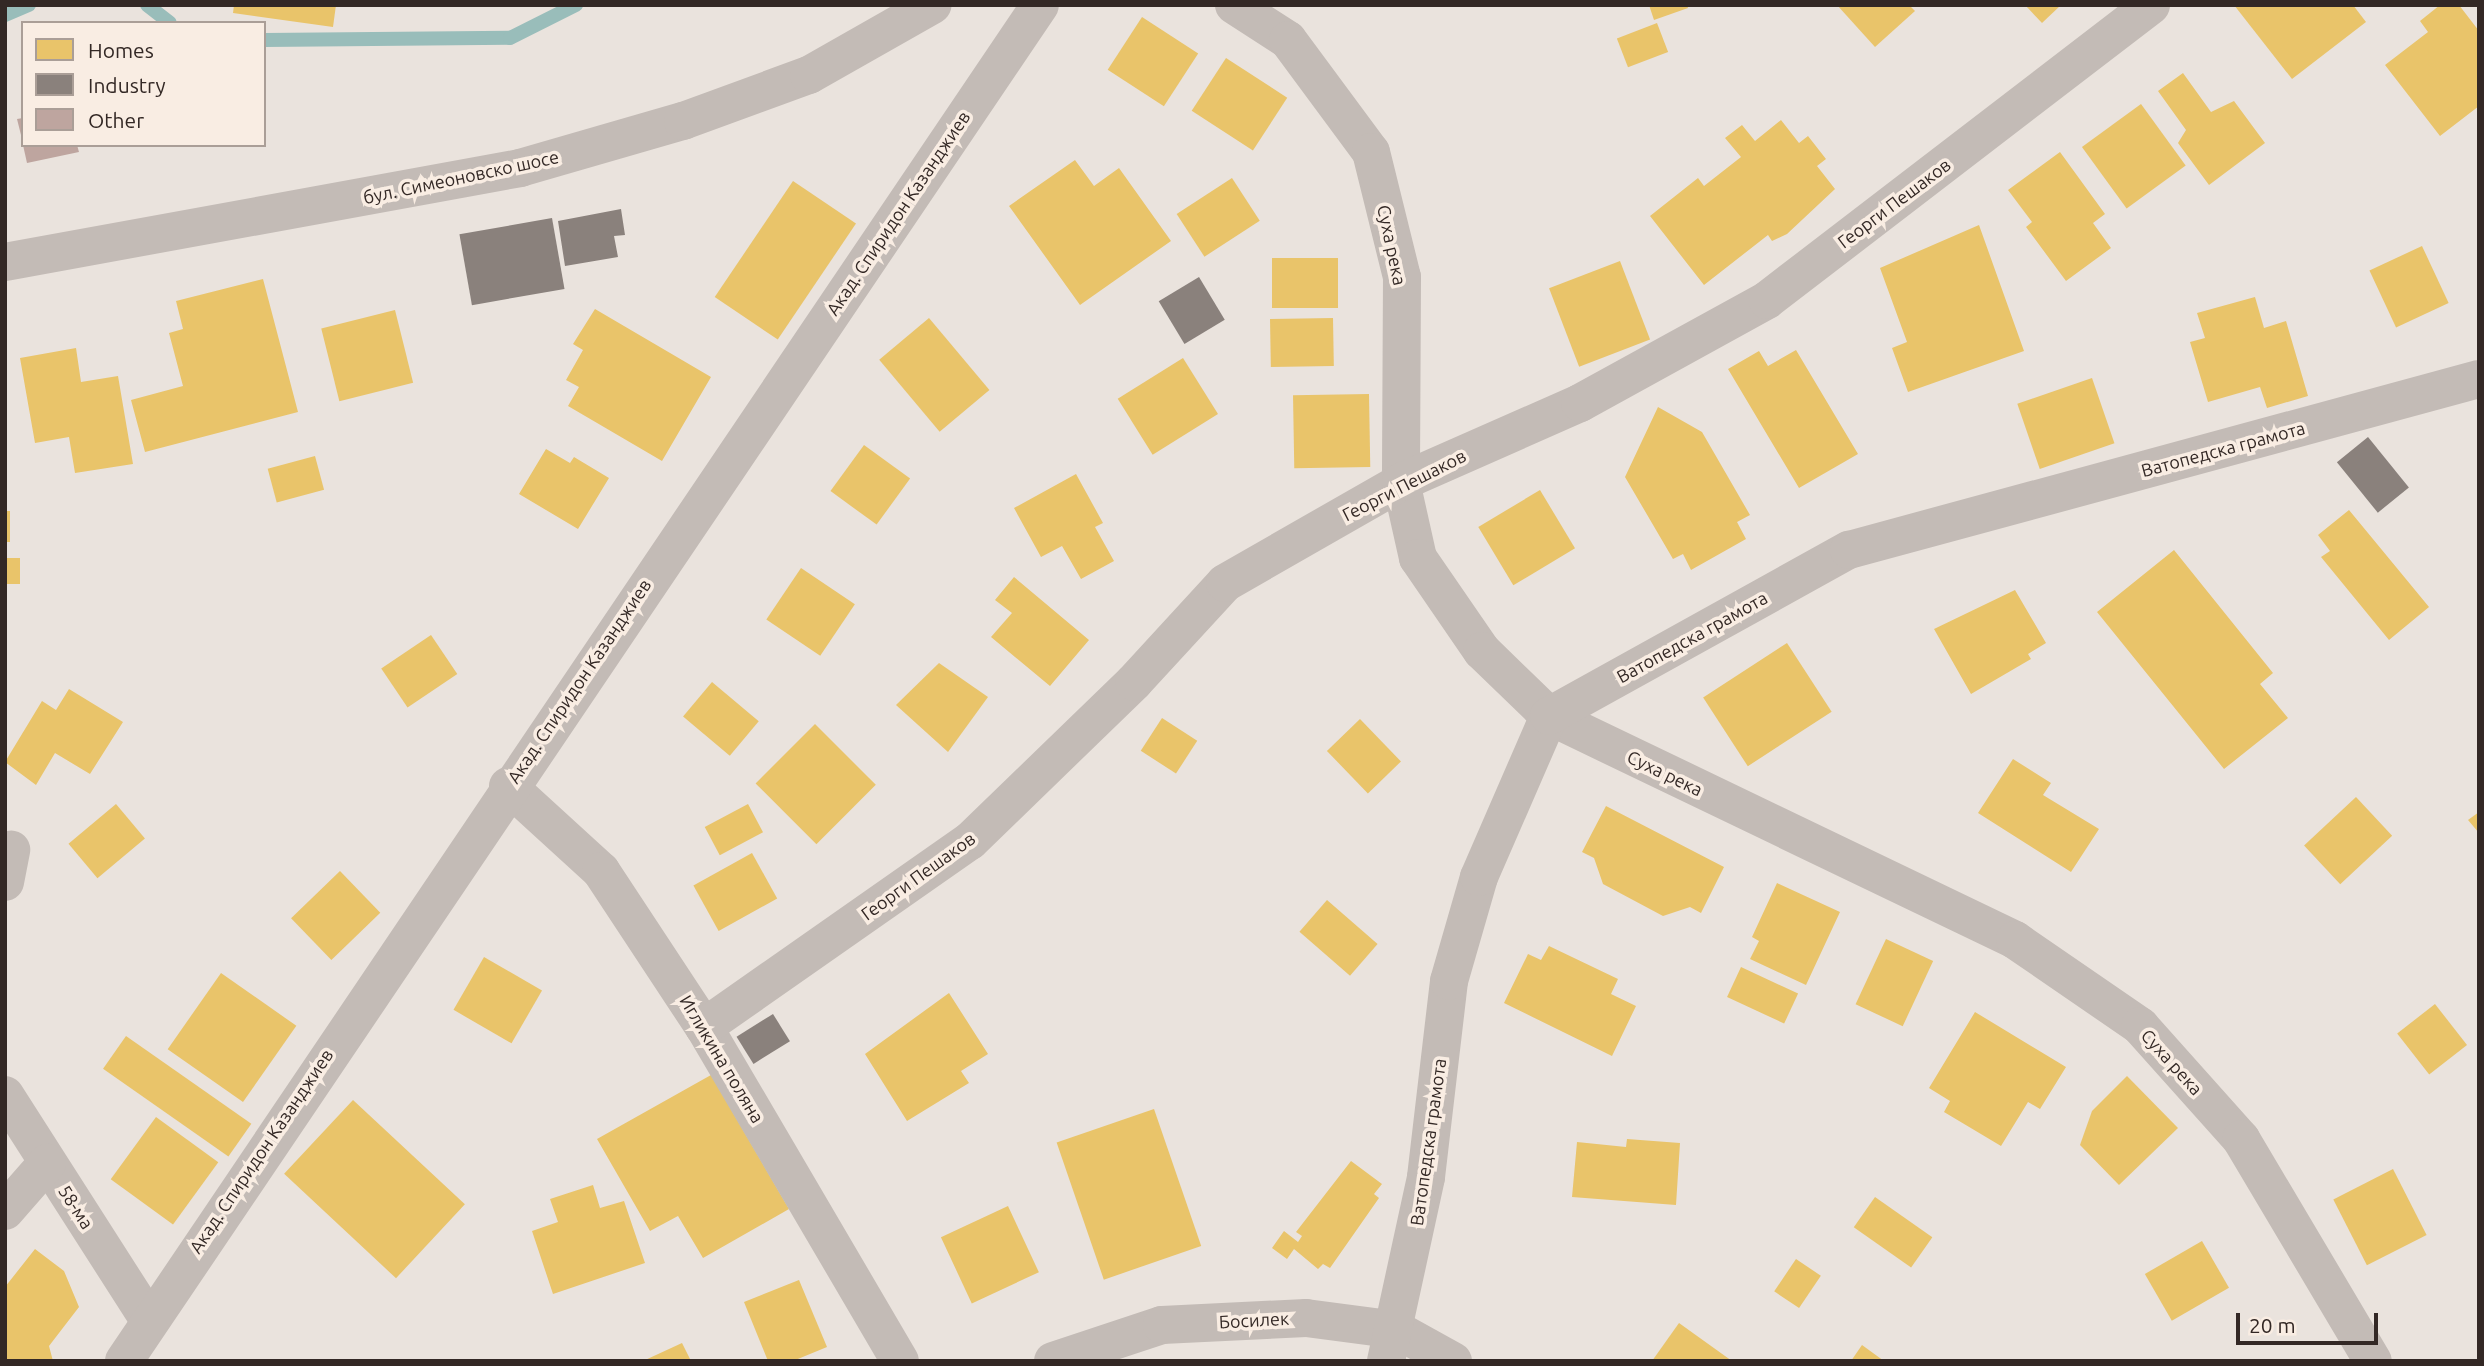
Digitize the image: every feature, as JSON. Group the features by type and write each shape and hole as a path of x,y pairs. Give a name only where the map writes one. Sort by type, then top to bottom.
{"street":[{"name":"бул. Симеоновско шосе","path":"5,262 520,168 682,121 809,75 932,5"},
{"name":"Акад. Спиридон Казанджиев","path":"124,1361 148,1318 1040,5"},
{"name":"Суха река","path":"1234,5 1288,40 1371,152 1402,277 1401,482 1418,558 1482,651 1549,716 2015,940 2140,1026 2241,1139 2373,1361"},
{"name":"Георги Пешаков","path":"704,1027 970,841 1134,682 1225,583 1401,482 1580,403 1767,300 2151,5"},
{"name":"Ватопедска грамота","path":"1392,1345 1426,1177 1449,981 1479,877 1549,716 1849,550 2479,379"},
{"name":"Игликина поляна","path":"508,786 601,871 704,1027 900,1361"},
{"name":"58-ма","path":"5,1095 148,1318"},
{"path":"5,1211 47,1163"},
{"name":"Босилек","path":"1053,1361 1161,1325 1306,1318 1453,1361"}],"building: Homes":[{"path":"234,5 336,5 333,27 233,13"},
{"path":"1649,5 1687,5 1688,8 1654,20"},
{"path":"1837,5 1909,5 1915,11 1875,47"},
{"path":"2025,5 2061,5 2042,23"},
{"path":"2234,5 2353,5 2366,22 2292,79"},
{"path":"2440,5 2459,5 2479,31 2479,106 2440,136 2385,65 2428,32 2420,21"},
{"path":"1142,17 1198,53 1164,106 1108,70"},
{"path":"1657,23 1668,52 1628,67 1617,38"},
{"path":"1226,58 1287,98 1253,151 1192,111"},
{"path":"2183,73 2211,112 2234,101 2265,143 2209,185 2178,143 2186,130 2158,91"},
{"path":"2141,104 2186,165 2127,208 2082,147"},
{"path":"1781,120 1799,143 1808,136 1826,159 1817,166 1835,189 1787,234 1772,241 1768,235 1704,285 1650,216 1698,178 1704,186 1741,157 1725,138 1742,125 1755,141"},
{"path":"2060,152 2105,214 2093,223 2111,248 2066,281 2026,227 2032,222 2008,190"},
{"path":"1075,160 1094,186 1119,168 1171,241 1080,305 1009,206"},
{"path":"1232,178 1260,221 1204,257 1177,214"},
{"path":"793,181 856,223 778,340 715,297"},
{"path":"1979,225 2024,351 1908,392 1892,348 1907,342 1880,268"},
{"path":"2422,246 2449,303 2396,328 2369,271"},
{"path":"1272,258 1338,258 1338,308 1272,308"},
{"path":"1620,261 1650,339 1579,367 1549,288"},
{"path":"263,279 298,412 145,452 131,400 183,386 169,333 183,329 176,301"},
{"path":"2255,297 2264,328 2286,321 2308,396 2267,408 2260,387 2208,402 2190,342 2205,338 2197,313"},
{"path":"595,309 711,377 662,461 568,406 579,387 566,380 583,350 573,344"},
{"path":"395,310 413,383 339,401 321,328"},
{"path":"929,318 989,390 940,432 879,360"},
{"path":"1333,318 1334,366 1271,367 1270,319"},
{"path":"76,348 81,382 118,376 133,464 75,473 69,437 35,443 20,358"},
{"path":"1796,350 1858,454 1799,488 1728,369 1759,351 1768,366"},
{"path":"1183,358 1218,414 1153,455 1118,399"},
{"path":"2092,378 2114,443 2040,469 2017,404"},
{"path":"1369,394 1370,467 1294,468 1293,395"},
{"path":"1658,407 1702,432 1750,515 1737,522 1746,539 1691,570 1683,554 1673,559 1625,477"},
{"path":"864,445 910,479 877,525 830,491"},
{"path":"546,449 570,463 574,457 609,478 578,529 519,494"},
{"path":"315,456 324,490 277,502 268,469"},
{"path":"1076,474 1103,523 1095,527 1114,561 1081,579 1062,546 1041,557 1014,508"},
{"path":"1540,490 1575,548 1513,585 1478,527"},
{"path":"2349,510 2429,607 2389,640 2321,557 2330,551 2318,535"},
{"path":"5,511 10,511 10,542 5,542"},
{"path":"2174,550 2273,673 2260,684 2288,718 2224,769 2097,612"},
{"path":"5,558 20,558 20,584 5,584"},
{"path":"801,568 855,604 820,656 766,619"},
{"path":"1014,577 1089,640 1050,686 991,637 1012,613 995,600"},
{"path":"2015,590 2046,643 2028,654 2031,659 1971,694 1934,629"},
{"path":"431,635 457,674 408,708 381,669"},
{"path":"1787,643 1832,712 1748,766 1703,697"},
{"path":"939,663 988,697 948,752 896,705"},
{"path":"712,682 759,721 730,756 683,716"},
{"path":"69,689 123,722 90,774 55,753 36,785 5,762 42,701 56,710"},
{"path":"1162,718 1197,741 1176,774 1141,751"},
{"path":"1360,719 1401,761 1368,793 1327,751"},
{"path":"815,724 876,785 816,844 756,783"},
{"path":"2013,759 2051,783 2043,795 2099,829 2071,872 1978,813"},
{"path":"2356,797 2392,836 2340,884 2304,845"},
{"path":"116,804 145,838 97,878 69,844"},
{"path":"748,804 763,832 720,855 705,827"},
{"path":"1606,806 1724,867 1701,913 1690,907 1663,916 1603,884 1594,858 1582,852"},
{"path":"2479,812 2479,833 2468,820"},
{"path":"752,853 777,898 719,931 693,885"},
{"path":"340,871 380,913 331,960 291,918"},
{"path":"1777,883 1840,912 1806,985 1750,959 1759,941 1752,937"},
{"path":"1327,900 1378,944 1350,976 1299,932"},
{"path":"1886,939 1933,961 1903,1026 1856,1004"},
{"path":"1549,946 1618,979 1611,994 1636,1006 1612,1056 1504,1003 1528,954 1541,960"},
{"path":"484,957 542,990 512,1043 453,1010"},
{"path":"1741,967 1798,994 1784,1024 1727,997"},
{"path":"221,973 296,1026 243,1102 168,1049"},
{"path":"949,993 988,1054 961,1071 969,1083 907,1121 865,1054"},
{"path":"2435,1004 2467,1045 2429,1075 2397,1034"},
{"path":"1975,1012 2066,1067 2040,1109 2028,1102 2001,1146 1944,1112 1950,1101 1929,1088"},
{"path":"126,1036 251,1124 228,1157 103,1069"},
{"path":"711,1075 789,1209 703,1258 678,1216 650,1231 597,1139"},
{"path":"2127,1076 2178,1128 2119,1185 2080,1145 2092,1111"},
{"path":"353,1100 465,1204 396,1278 284,1174"},
{"path":"1154,1109 1201,1246 1104,1280 1057,1143"},
{"path":"156,1117 218,1162 173,1225 111,1179"},
{"path":"1627,1139 1680,1143 1676,1205 1572,1197 1577,1142 1626,1147"},
{"path":"1351,1161 1382,1184 1374,1194 1379,1198 1330,1268 1323,1264 1318,1269 1294,1249 1287,1259 1272,1248 1284,1231 1298,1242 1302,1236 1296,1232"},
{"path":"2393,1169 2427,1235 2367,1265 2333,1199"},
{"path":"593,1185 600,1208 624,1201 645,1263 553,1294 532,1231 558,1222 550,1199"},
{"path":"1875,1197 1932,1237 1911,1267 1854,1227"},
{"path":"1008,1206 1039,1272 972,1303 941,1237"},
{"path":"2202,1241 2229,1288 2172,1321 2145,1274"},
{"path":"35,1249 64,1271 79,1307 49,1346 53,1361 5,1361 5,1287"},
{"path":"1796,1259 1821,1276 1799,1308 1774,1291"},
{"path":"799,1280 827,1347 793,1361 768,1361 744,1302"},
{"path":"1679,1323 1732,1361 1652,1361"},
{"path":"682,1343 691,1361 643,1361"},
{"path":"1862,1345 1884,1361 1851,1361"}],"building: Industry":[{"path":"621,209 625,235 614,236 618,257 565,266 558,221"},
{"path":"552,218 565,289 472,305 459,234"},
{"path":"1199,277 1225,320 1184,344 1159,301"},
{"path":"2368,437 2409,488 2378,513 2337,462"},
{"path":"773,1014 790,1041 753,1064 737,1037"}],"building: Other":[{"path":"21,118 21,135 17,119"},
{"path":"23,147 78,147 79,152 27,163"}],"waterway":[{"path":"5,15 29,5"},
{"path":"147,5 167,21"},
{"path":"266,40 510,38 576,5"}]}
